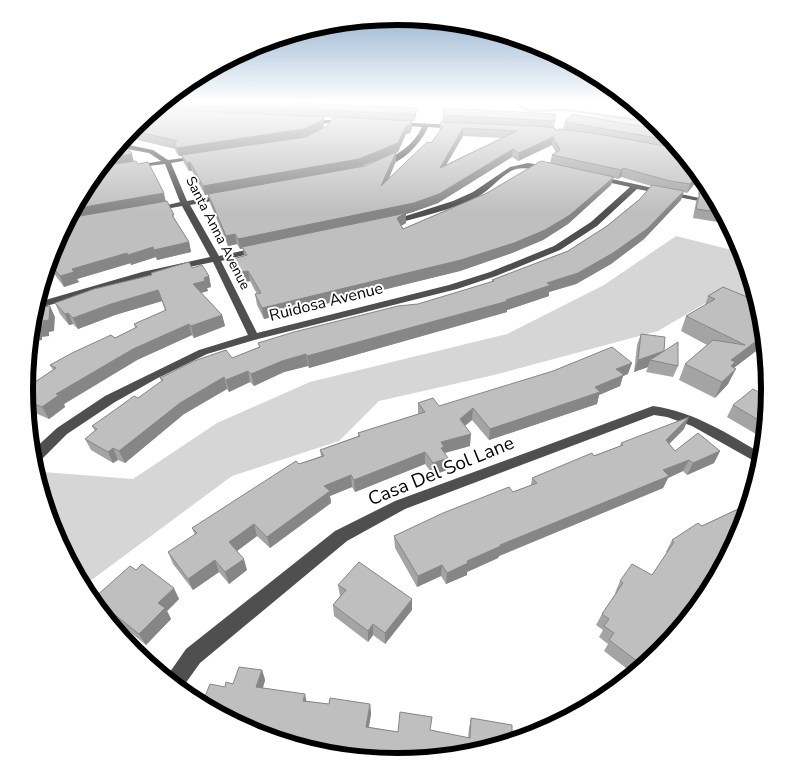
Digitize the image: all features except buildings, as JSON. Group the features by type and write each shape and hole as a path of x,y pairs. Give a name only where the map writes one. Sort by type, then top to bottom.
{"street":[{"path":"371,168 409,151 420,138"},
{"path":"126,146 151,151 167,162"},
{"path":"122,169 205,156"},
{"name":"Santa Anna Avenue","path":"167,162 185,204 216,259 254,337"},
{"path":"379,225 456,203 490,185 512,168 528,165 562,170"},
{"path":"587,175 709,200"},
{"name":"Ruidosa Avenue","path":"39,454 62,431 110,399 152,376 203,352 254,337 444,289 493,274 557,248 594,224 634,186"},
{"path":"148,210 233,195"},
{"path":"43,304 124,279 264,249"},
{"name":"Casa Del Sol Lane","path":"176,679 193,656 341,536 400,505 653,410 673,412 688,417 756,456"}],"shaded area":[{"path":"676,236 734,251 743,272 752,306 714,298 658,331 494,375 379,401 339,441 232,476 88,582 82,572 52,507 43,472 133,479 217,423 310,382 507,334 604,285"}]}
